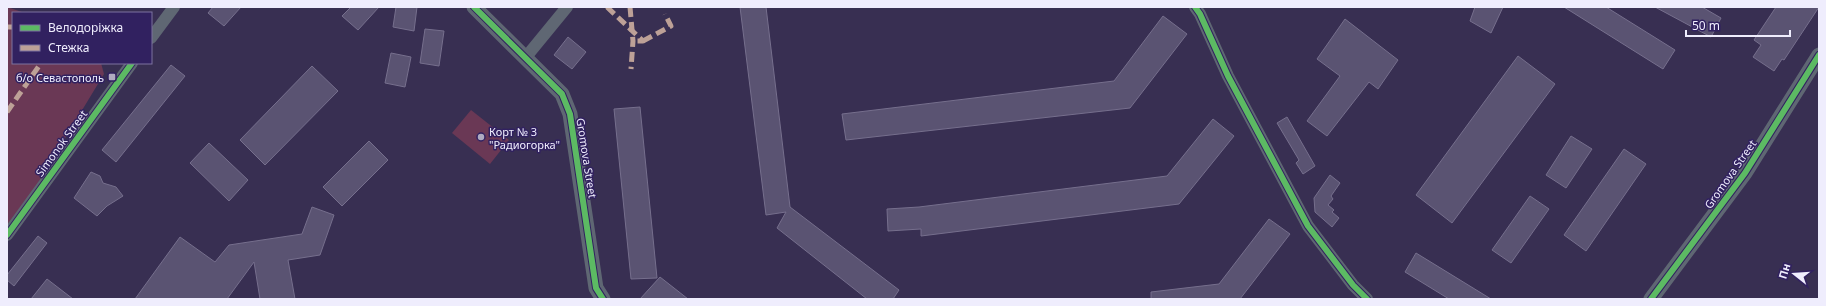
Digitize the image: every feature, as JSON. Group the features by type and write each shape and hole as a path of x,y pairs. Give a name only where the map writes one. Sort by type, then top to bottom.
{"street":[{"path":"152,37 174,7"},
{"name":"Gromova Street","path":"474,7 562,94 570,114 596,288 603,299"},
{"path":"526,57 567,7"},
{"path":"1195,7 1200,14 1228,76 1308,226 1353,285 1367,299"},
{"name":"Gromova Street","path":"1651,299 1745,173 1819,56"},
{"name":"Simonok Street","path":"7,235 131,64"}],"shaded area":[{"path":"7,7 22,12 12,12 12,64 101,64 104,74 7,234"},
{"name":"Корт № 3 \"Радиогорка\"","path":"471,110 509,140 490,164 452,133"}],"building":[{"path":"213,7 241,7 224,26 208,13"},
{"path":"351,7 379,7 358,30 342,16"},
{"path":"396,7 417,7 414,31 393,27"},
{"path":"740,7 766,7 790,207 899,290 893,299 867,299 777,228 786,212 766,215"},
{"path":"1475,7 1503,7 1491,33 1470,21"},
{"path":"1564,7 1606,7 1675,50 1663,69"},
{"path":"1655,7 1702,7 1721,18 1711,37"},
{"path":"1776,7 1819,7 1784,60 1782,59 1774,71 1753,57 1761,45 1754,40"},
{"path":"1163,16 1187,34 1130,108 846,140 842,114 1114,81"},
{"path":"1345,19 1398,60 1378,89 1369,82 1327,136 1307,121 1340,76 1317,59"},
{"path":"425,29 444,31 439,66 420,63"},
{"path":"568,37 586,52 572,69 554,55"},
{"path":"391,53 411,57 405,87 385,83"},
{"path":"1518,56 1555,84 1452,223 1416,195"},
{"path":"171,65 185,76 116,162 102,150"},
{"path":"312,66 338,91 265,165 240,140"},
{"path":"640,107 657,278 631,279 614,109"},
{"path":"1287,117 1315,166 1303,174 1296,163 1299,160 1277,123"},
{"path":"1213,119 1234,136 1179,204 921,236 921,229 888,231 887,209 919,207 1167,176"},
{"path":"1571,136 1592,149 1566,188 1546,175"},
{"path":"369,141 388,160 342,206 323,187"},
{"path":"209,143 248,180 229,201 190,163"},
{"path":"1624,149 1646,164 1586,251 1564,235"},
{"path":"91,172 100,176 103,183 116,187 123,196 107,206 97,216 74,198"},
{"path":"1330,175 1340,183 1331,196 1333,199 1328,205 1334,210 1332,212 1339,218 1332,227 1315,212 1314,198"},
{"path":"1530,196 1549,209 1511,263 1492,250"},
{"path":"312,207 334,215 320,255 288,260 295,299 260,299 254,262 227,299 135,299 180,237 215,262 229,245 302,234"},
{"path":"1269,219 1290,234 1240,299 1151,299 1151,292 1219,284"},
{"path":"38,236 47,243 14,286 7,280 7,275"},
{"path":"1416,253 1491,299 1449,299 1405,272"},
{"path":"660,277 688,299 640,299"},
{"path":"47,279 73,299 31,299"}],"marked path":[{"path":"607,7 643,41 633,41"},
{"path":"630,7 633,41 631,69"},
{"path":"643,41 671,26 665,14"},
{"path":"7,27 12,27"},
{"path":"7,112 40,64"}],"cycle path":[{"path":"474,7 562,94 570,114 596,288 603,299"},
{"path":"1195,7 1200,14 1228,76 1308,226 1353,285 1367,299"},
{"path":"1651,299 1745,173 1819,55"},
{"path":"7,235 131,64"}],"place":[{"name":"б/о Севастополь","path":"112,77"},
{"name":"Корт № 3 \"Радиогорка\"","path":"481,137"}]}
